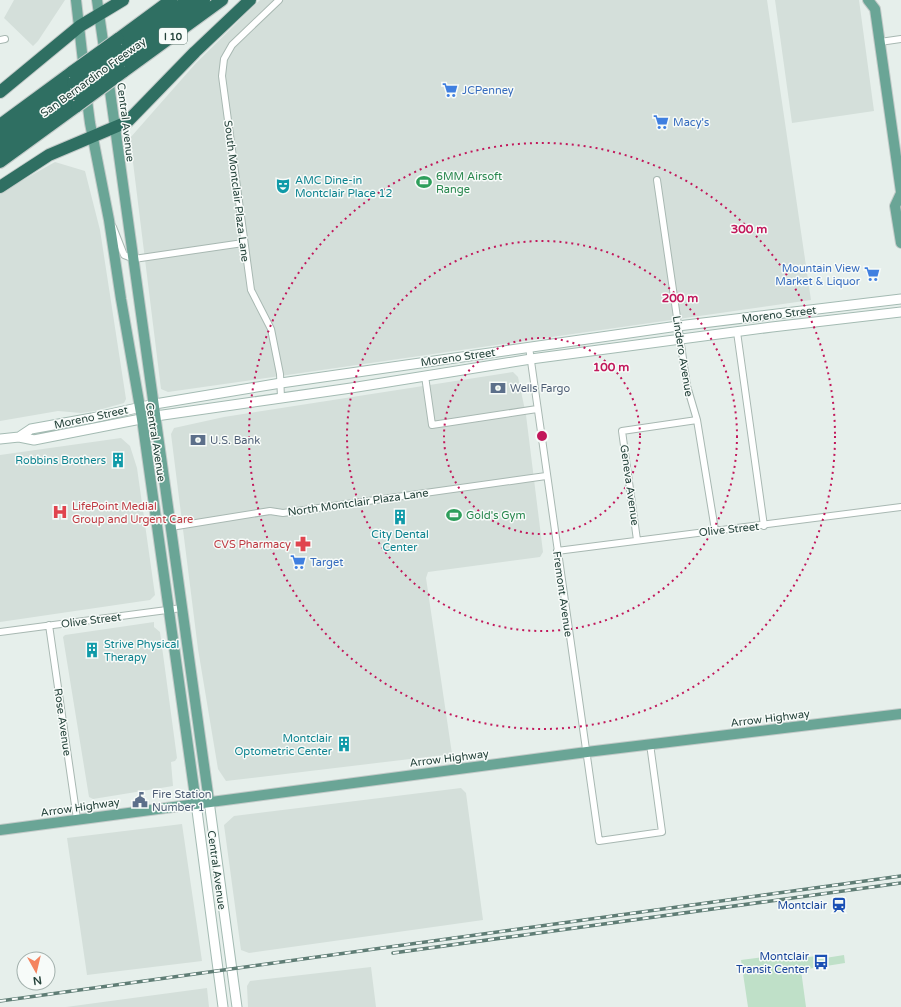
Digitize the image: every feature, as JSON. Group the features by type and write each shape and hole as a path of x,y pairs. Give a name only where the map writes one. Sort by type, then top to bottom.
{"highway":[{"path":"0,92 80,26 123,0"},
{"name":"San Bernardino Freeway","path":"0,125 74,89 120,55 171,0"},
{"path":"120,55 188,0"},
{"path":"120,55 204,0"},
{"name":"San Bernardino Freeway","path":"0,162 74,89 120,55 222,0"},
{"path":"0,187 49,155 127,122 195,52 250,0"},
{"path":"0,137 74,89"},
{"path":"0,149 74,89"}],"main road":[{"name":"Central Avenue","path":"76,0 93,136 109,220 119,290 142,419 196,803"},
{"name":"Central Avenue","path":"97,0 155,404 209,801"},
{"path":"868,0 877,4 880,42 901,193 895,206 901,243"},
{"name":"Arrow Highway","path":"0,830 209,801 587,752 901,714"}],"street":[{"name":"South Montclair Plaza Lane","path":"280,0 232,46 224,59 222,76 250,290 271,329 281,383 281,398"},
{"path":"880,42 901,39"},
{"name":"Lindero Avenue","path":"658,180 688,394 697,420 715,530"},
{"path":"109,220 119,238 124,255 134,259 243,243"},
{"name":"Moreno Street","path":"19,437 31,429 155,404 281,383 678,326 901,299"},
{"name":"Moreno Street","path":"0,439 19,437 34,440 156,416 220,408 531,359 901,312"},
{"path":"737,332 764,526"},
{"name":"Fremont Avenue","path":"529,347 546,476 599,841 662,832 650,744"},
{"path":"425,376 432,425 537,409"},
{"name":"Geneva Avenue","path":"637,540 622,431 697,420"},
{"name":"North Montclair Plaza Lane","path":"171,527 270,511 283,513 546,476"},
{"name":"Olive Street","path":"557,551 715,530 764,526 901,507"},
{"name":"Olive Street","path":"0,632 182,608"},
{"name":"Rose Avenue","path":"49,625 77,819"},
{"name":"Central Avenue","path":"209,801 237,1007"},
{"name":"Central Avenue","path":"196,803 223,1007"}],"shaded area":[{"path":"14,0 65,0 38,41 33,46 4,18"},
{"path":"260,0 767,0 811,300 168,392 161,389 130,138 196,63"},
{"path":"775,0 859,0 874,111 792,123"},
{"path":"55,162 85,171 100,230 126,399 124,403 95,411 81,413 58,411 0,421 0,193"},
{"path":"513,372 518,377 526,415 543,552 540,557 428,572 426,578 452,754 226,781 218,769 198,649 171,434 174,428 224,417"},
{"path":"121,438 130,446 137,468 155,595 150,600 0,622 0,455"},
{"path":"154,622 154,627 160,632 177,758 175,761 171,762 173,786 93,799 89,797 63,637 65,635"},
{"path":"461,788 466,793 483,920 249,953 241,950 224,825 234,816"},
{"path":"182,824 202,961 87,975 67,838"},
{"path":"371,967 376,1007 248,1007 247,986 250,981"},
{"path":"207,988 209,1007 66,1007"}],"green space":[{"path":"795,953 802,958 816,956 819,959 844,955 845,963 801,970 806,1007 748,1007 741,960"}],"railway":[{"path":"0,1001 901,876"},
{"path":"393,953 901,883"}],"place":[{"name":"JCPenney","path":"450,90"},
{"name":"Macy's","path":"661,122"},
{"name":"6MM Airsoft Range","path":"424,182"},
{"name":"AMC Dine-in Montclair Place 12","path":"283,186"},
{"name":"Mountain View Market & Liquor","path":"872,274"},
{"name":"Wells Fargo","path":"498,388"},
{"name":"U.S. Bank","path":"198,440"},
{"name":"Robbins Brothers","path":"118,460"},
{"name":"LifePoint Medial Group and Urgent Care","path":"60,512"},
{"name":"Gold's Gym","path":"454,515"},
{"name":"City Dental Center","path":"400,517"},
{"name":"CVS Pharmacy","path":"303,544"},
{"name":"Target","path":"298,562"},
{"name":"Strive Physical Therapy","path":"92,650"},
{"name":"Montclair Optometric Center","path":"344,744"},
{"name":"Fire Station Number 1","path":"140,800"},
{"name":"Montclair","path":"839,905"},
{"name":"Montclair Transit Center","path":"821,962"}]}
